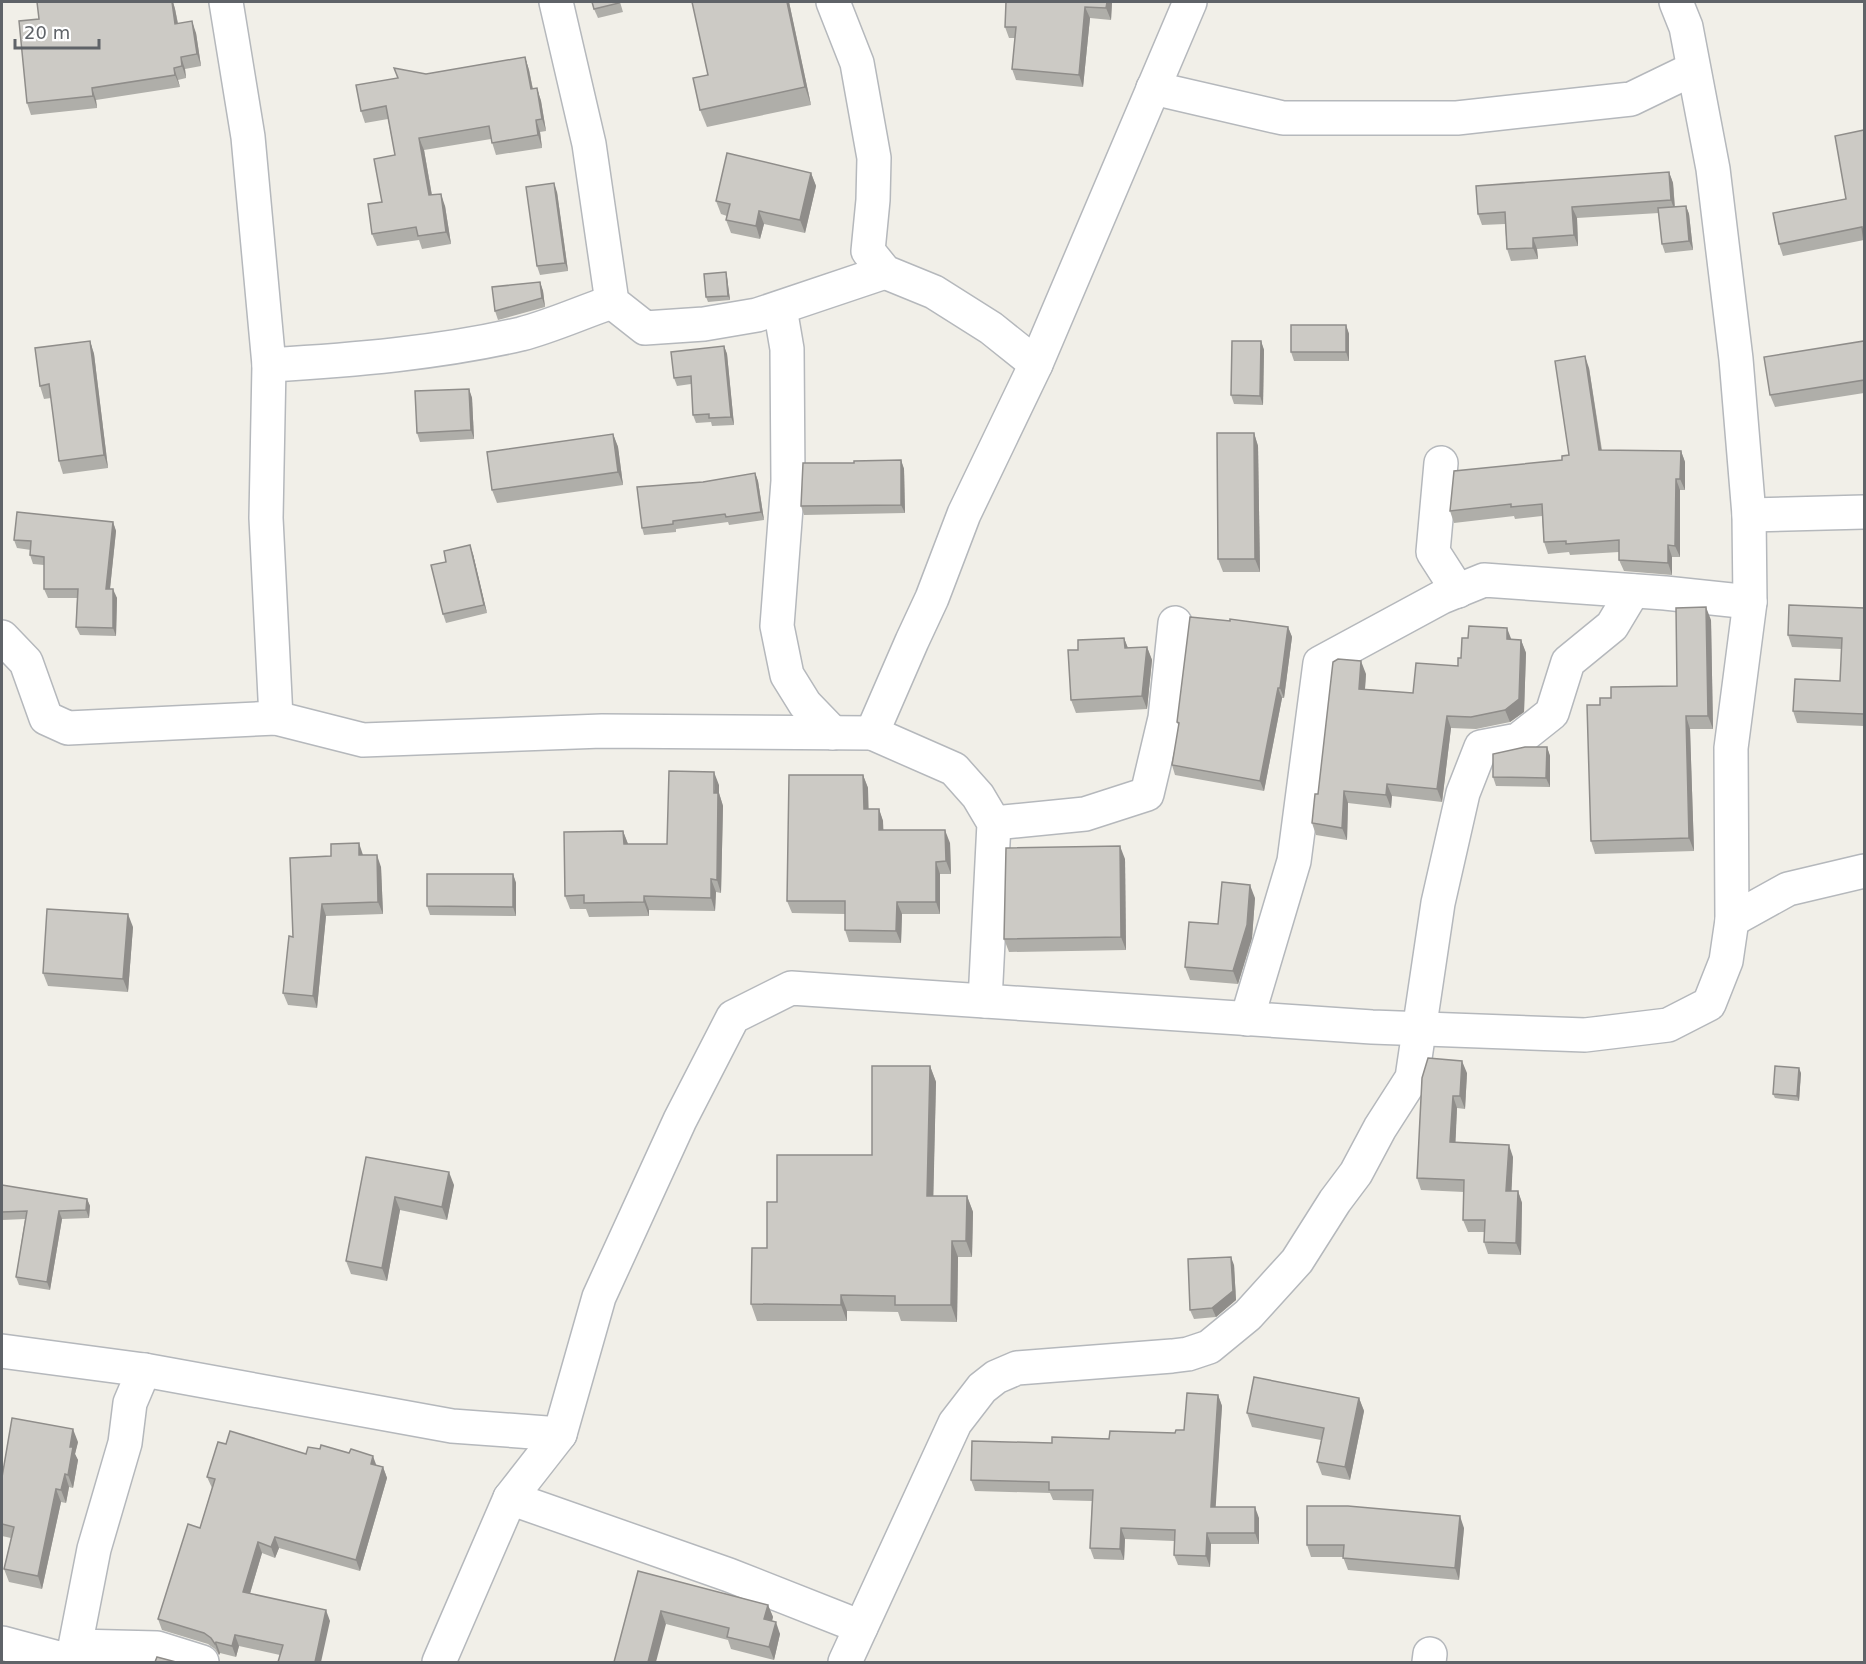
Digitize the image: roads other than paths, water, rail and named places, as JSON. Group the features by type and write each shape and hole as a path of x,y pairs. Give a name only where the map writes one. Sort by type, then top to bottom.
{"street":[{"path":"226,2 248,137 258,222 269,365 266,518 276,718"},
{"path":"556,2 589,144 612,302 645,328 704,324 757,315 885,272"},
{"path":"833,2 860,74 874,158 868,251 885,272 934,292 991,328 1036,364"},
{"path":"872,733 932,598 963,514 1036,364 1190,2"},
{"path":"439,1662 510,1498 560,1434 598,1297 680,1120 733,1017 790,988 1372,1027 1421,1027 1585,1035 1668,1025 1709,1004 1726,961 1732,920 1731,748 1750,602 1749,515 1736,359 1713,169 1686,27 1676,2"},
{"path":"1153,88 1283,118 1457,118 1631,99 1694,69"},
{"path":"269,365 371,358 486,341 523,333 612,302"},
{"path":"780,308 787,349 788,481 777,626 787,675 805,704 833,732"},
{"path":"1441,463 1433,552 1458,591"},
{"path":"1749,515 1864,512"},
{"path":"1247,1019 1294,861 1320,663 1442,597 1484,580 1750,602"},
{"path":"845,1662 955,1423 982,1388 996,1377 1017,1368 1188,1354 1209,1347 1248,1316 1297,1261 1356,1173 1380,1128 1412,1078 1438,903 1463,793 1481,747 1518,740 1552,713 1568,662 1612,626 1633,591"},
{"path":"994,823 1086,814 1147,794 1165,718 1174,623"},
{"path":"2,637 26,662 46,718 68,728 276,718 363,740 602,731 872,733 954,769 978,796 994,823 985,1001"},
{"path":"1732,920 1788,888 1864,871"},
{"path":"2,1351 144,1370 452,1426 560,1434"},
{"path":"74,1657 94,1550 124,1443 130,1403 144,1370"},
{"path":"510,1498 729,1575 861,1627"},
{"path":"2,1643 74,1657 157,1648 202,1662"}]}
